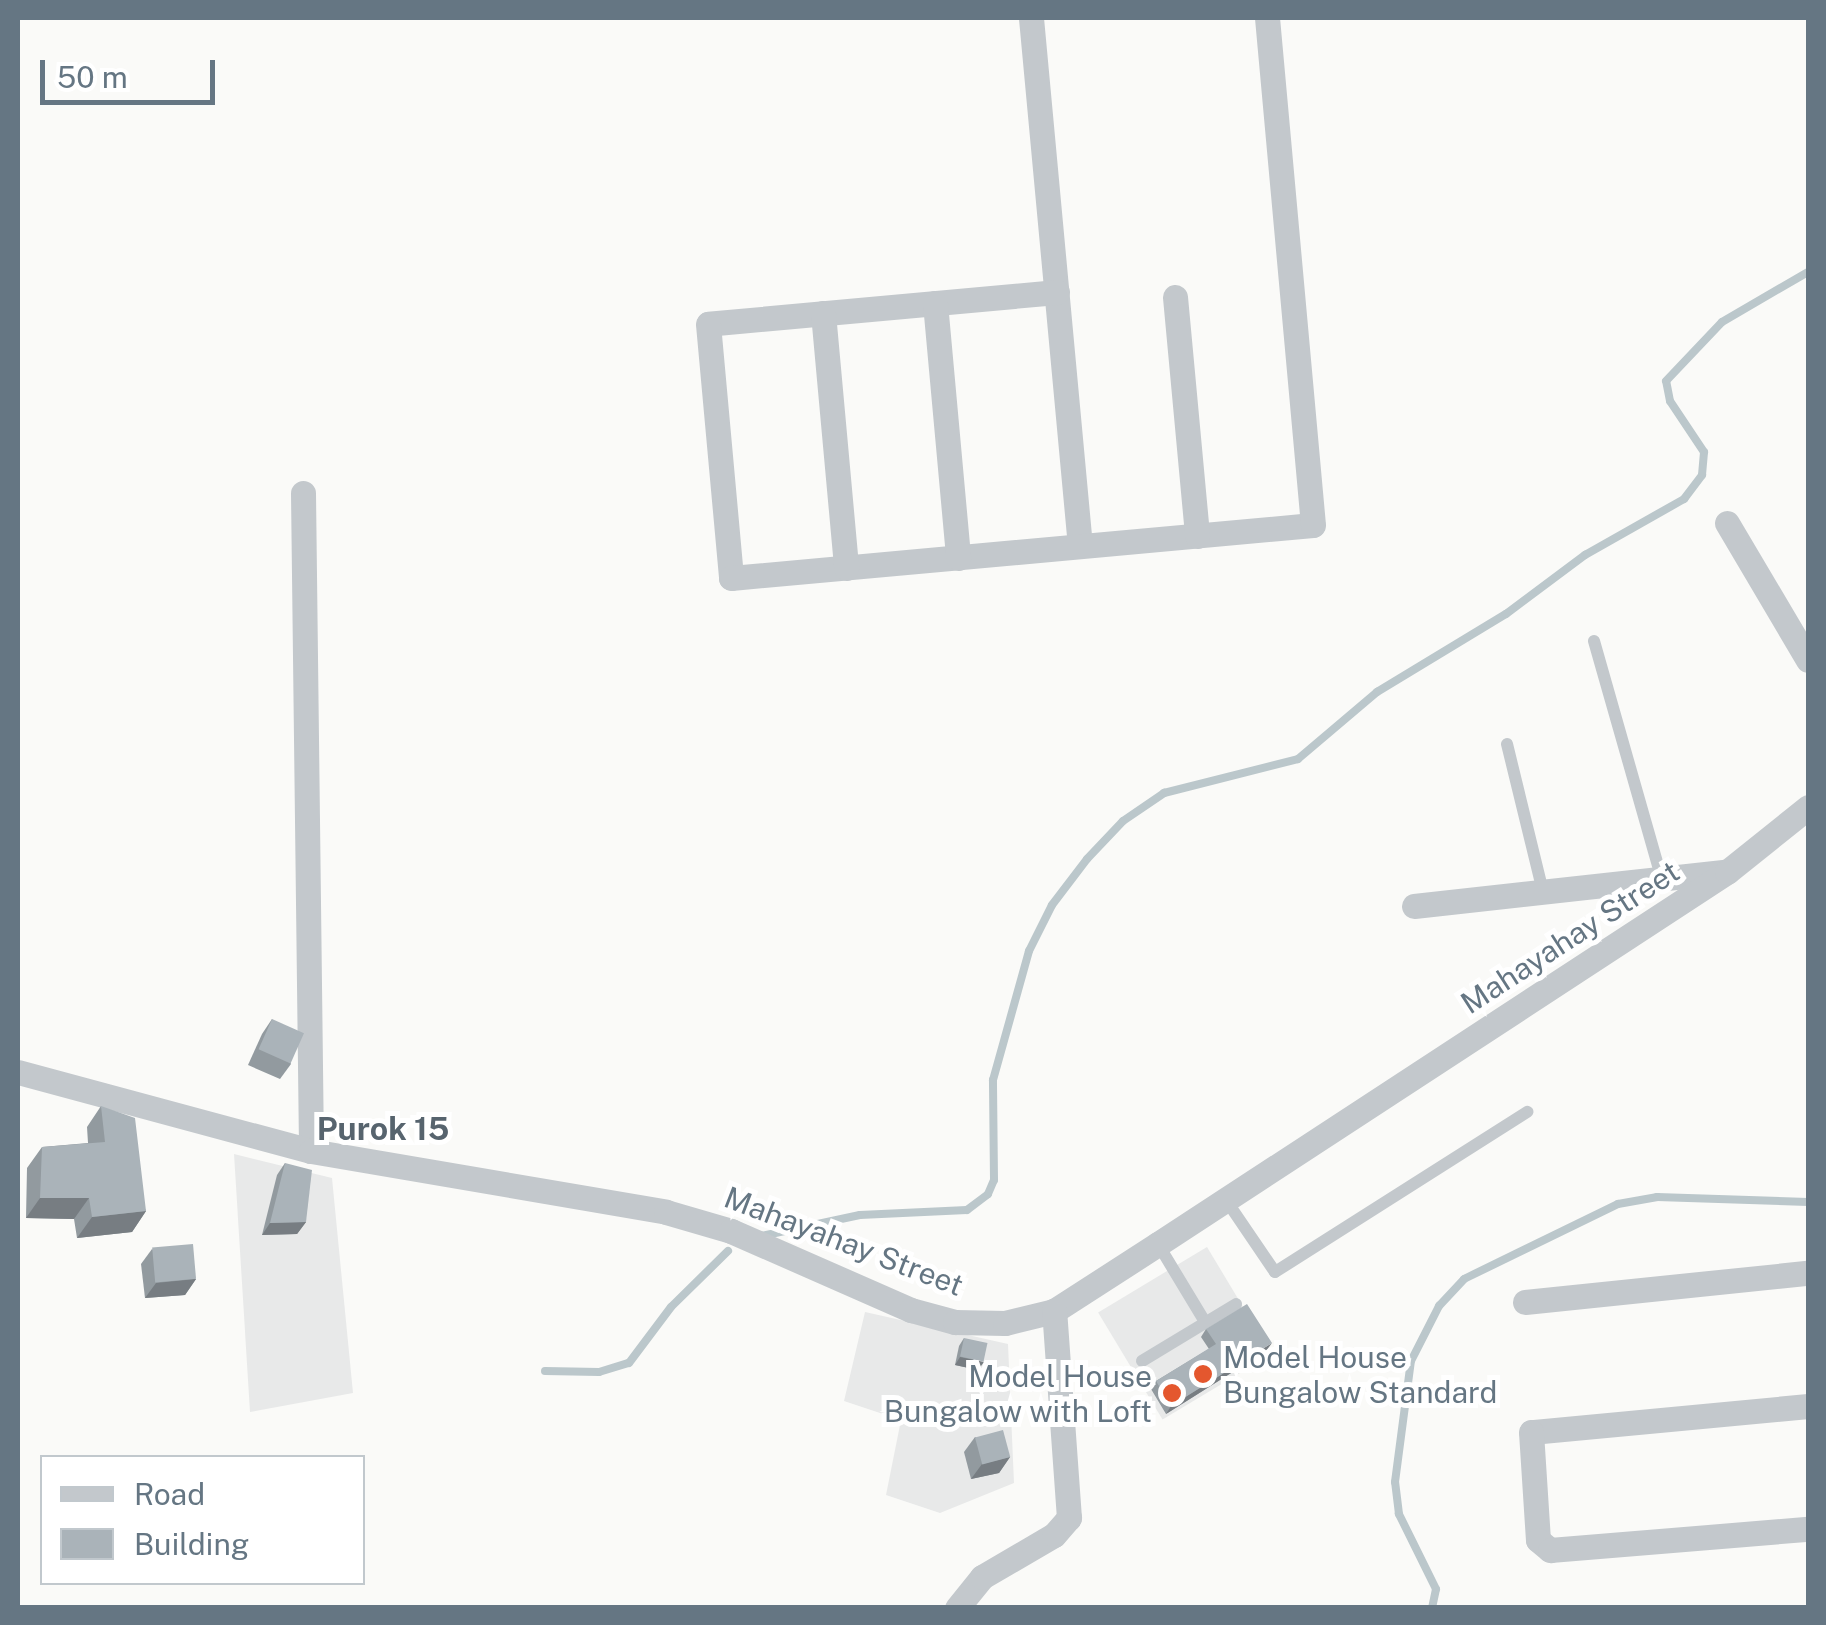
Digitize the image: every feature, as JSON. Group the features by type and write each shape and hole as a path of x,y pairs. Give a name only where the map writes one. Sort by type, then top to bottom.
{"street":[{"path":"1031,18 1080,546"},
{"path":"1056,292 708,324 730,578 1313,525 1267,18"},
{"path":"1175,298 1197,536"},
{"path":"935,303 958,558"},
{"path":"823,313 846,568"},
{"path":"303,493 311,1151"},
{"path":"1727,523 1808,660"},
{"name":"Mahayahay Street","path":"18,1072 311,1151 682,1216 955,1322 1005,1323 1054,1311 1728,872 1808,808"},
{"path":"1414,906 1728,872"},
{"path":"1526,1302 1808,1273"},
{"path":"957,1608 982,1577 1054,1535 1069,1518 1054,1311"},
{"path":"1808,1406 1531,1432 1538,1540 1550,1550 1808,1529"}],"lane":[{"path":"1594,640 1662,879"},
{"path":"1507,744 1543,892"},
{"path":"1226,1200 1275,1272 1527,1112"},
{"path":"1158,1244 1205,1322"},
{"path":"1142,1361 1236,1304"}],"shaded area":[{"path":"234,1154 332,1178 353,1393 250,1412"},
{"path":"1207,1247 1271,1354 1163,1420 1098,1312"},
{"path":"865,1312 1008,1344 1014,1483 940,1513 886,1495 901,1420 844,1401"}],"building":[{"path":"272,1019 304,1033 291,1063 259,1049"},
{"path":"101,1106 135,1118 146,1211 92,1217 89,1198 40,1198 42,1147 105,1142"},
{"path":"285,1163 312,1170 306,1222 270,1223"},
{"path":"193,1244 196,1279 155,1282 152,1248"},
{"path":"1247,1304 1272,1343 1171,1406 1156,1381 1216,1344 1206,1329"},
{"path":"964,1338 987,1343 984,1362 960,1357"},
{"path":"1003,1430 1010,1457 982,1465 975,1438"}],"waterway":[{"path":"761,1236 860,1215 967,1210 988,1194 994,1180 993,1080 1029,951 1052,905 1087,859 1123,821 1164,793 1298,759 1377,692 1506,614 1585,555 1684,499 1702,475 1704,452 1670,401 1666,381 1722,322 1808,272"},
{"path":"1432,1608 1436,1589 1399,1514 1395,1482 1411,1361 1439,1306 1464,1279 1618,1204 1657,1197 1808,1202"},
{"path":"545,1371 599,1372 629,1363 671,1307 728,1251"}],"place":[{"name":"Model House Bungalow Standard","path":"1203,1374"},
{"name":"Model House Bungalow with Loft","path":"1172,1393"}],"district":[{"name":"Purok 15","path":"383,1129"}]}
